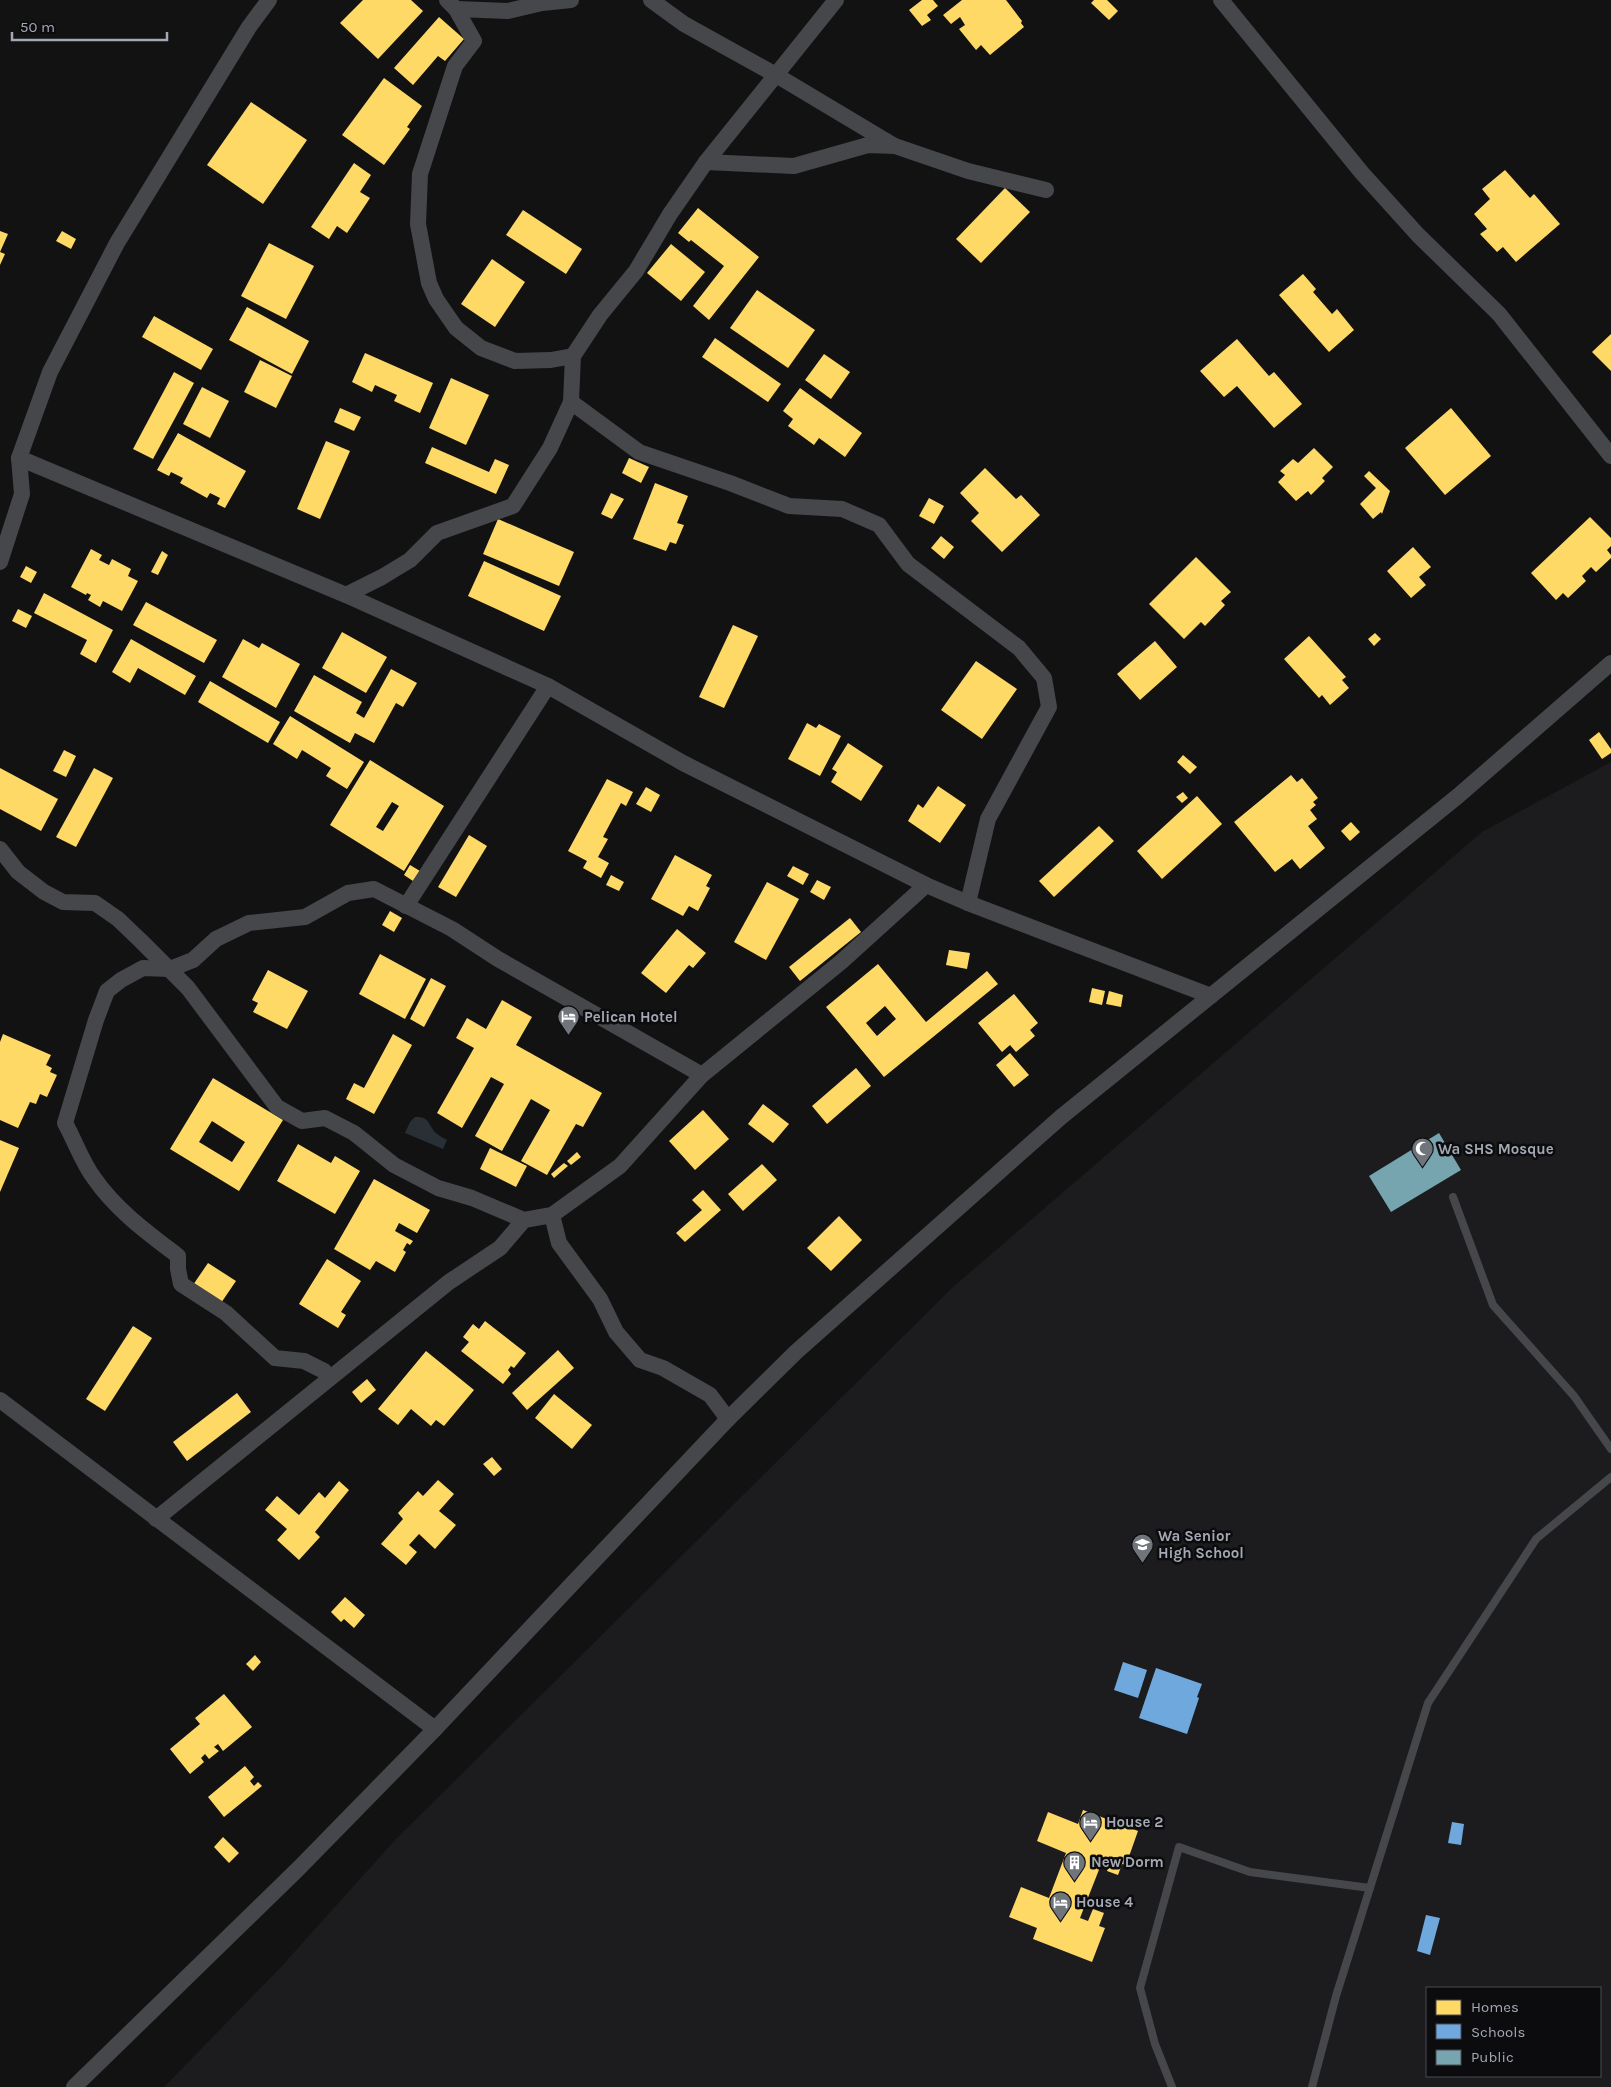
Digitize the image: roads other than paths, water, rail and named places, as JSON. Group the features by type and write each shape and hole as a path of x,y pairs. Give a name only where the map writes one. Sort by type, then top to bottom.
{"street":[{"path":"0,562 22,494 19,458 50,372 117,243 249,27 268,0"},
{"path":"451,4 508,11 542,3 571,0"},
{"path":"651,0 684,24 776,75 895,146 968,171 1046,190"},
{"path":"346,595 382,578 410,560 438,533 512,506 550,448 571,402 573,356 600,315 636,271 670,214 706,162 836,0"},
{"path":"1221,0 1362,173 1418,235 1499,314 1611,456"},
{"path":"451,4 474,41 455,66 420,174 418,224 429,283 436,299 456,328 482,348 515,361 551,360 573,356"},
{"path":"706,162 794,166 868,145 895,146"},
{"path":"571,402 639,452 730,483 789,506 842,509 879,525 908,564 1019,648 1044,678 1049,707 988,819 968,903"},
{"path":"19,458 346,595 548,686 683,763 926,885 968,903 1211,996"},
{"path":"74,2087 298,1868 435,1729 728,1419 796,1352 1061,1117 1458,796 1611,663"},
{"path":"406,906 548,686"},
{"path":"0,849 18,872 44,892 63,902 95,903 118,919 188,988 277,1107 302,1122 325,1118 354,1133 394,1166 438,1188 472,1198 524,1220 552,1215 620,1166 702,1075 842,962 926,885"},
{"path":"330,1378 324,1371 304,1361 275,1358 226,1313 181,1284 178,1256 114,1204 93,1177 65,1123 96,1020 107,992 121,980 142,968 170,969 193,960 216,939 249,923 305,917 348,893 374,889 452,929 506,964 702,1075"},
{"path":"552,1215 559,1243 600,1299 616,1332 640,1360 662,1368 710,1395 728,1419"},
{"path":"156,1519 449,1282 500,1248 524,1220"},
{"path":"0,1400 435,1729"}],"lane":[{"path":"1453,1197 1493,1305 1574,1396 1611,1449"},
{"path":"1312,2087 1336,1996 1428,1702 1536,1539 1611,1477"},
{"path":"1172,2087 1155,2044 1140,1988 1179,1847 1250,1872 1370,1888"}],"place":[{"name":"Pelican Hotel","path":"568,1036"},
{"name":"Wa SHS Mosque","path":"1422,1168"},
{"name":"Wa Senior High School","path":"1142,1564"},
{"name":"House 2","path":"1090,1841"},
{"name":"New Dorm","path":"1075,1881"},
{"name":"House 4","path":"1060,1921"}]}
